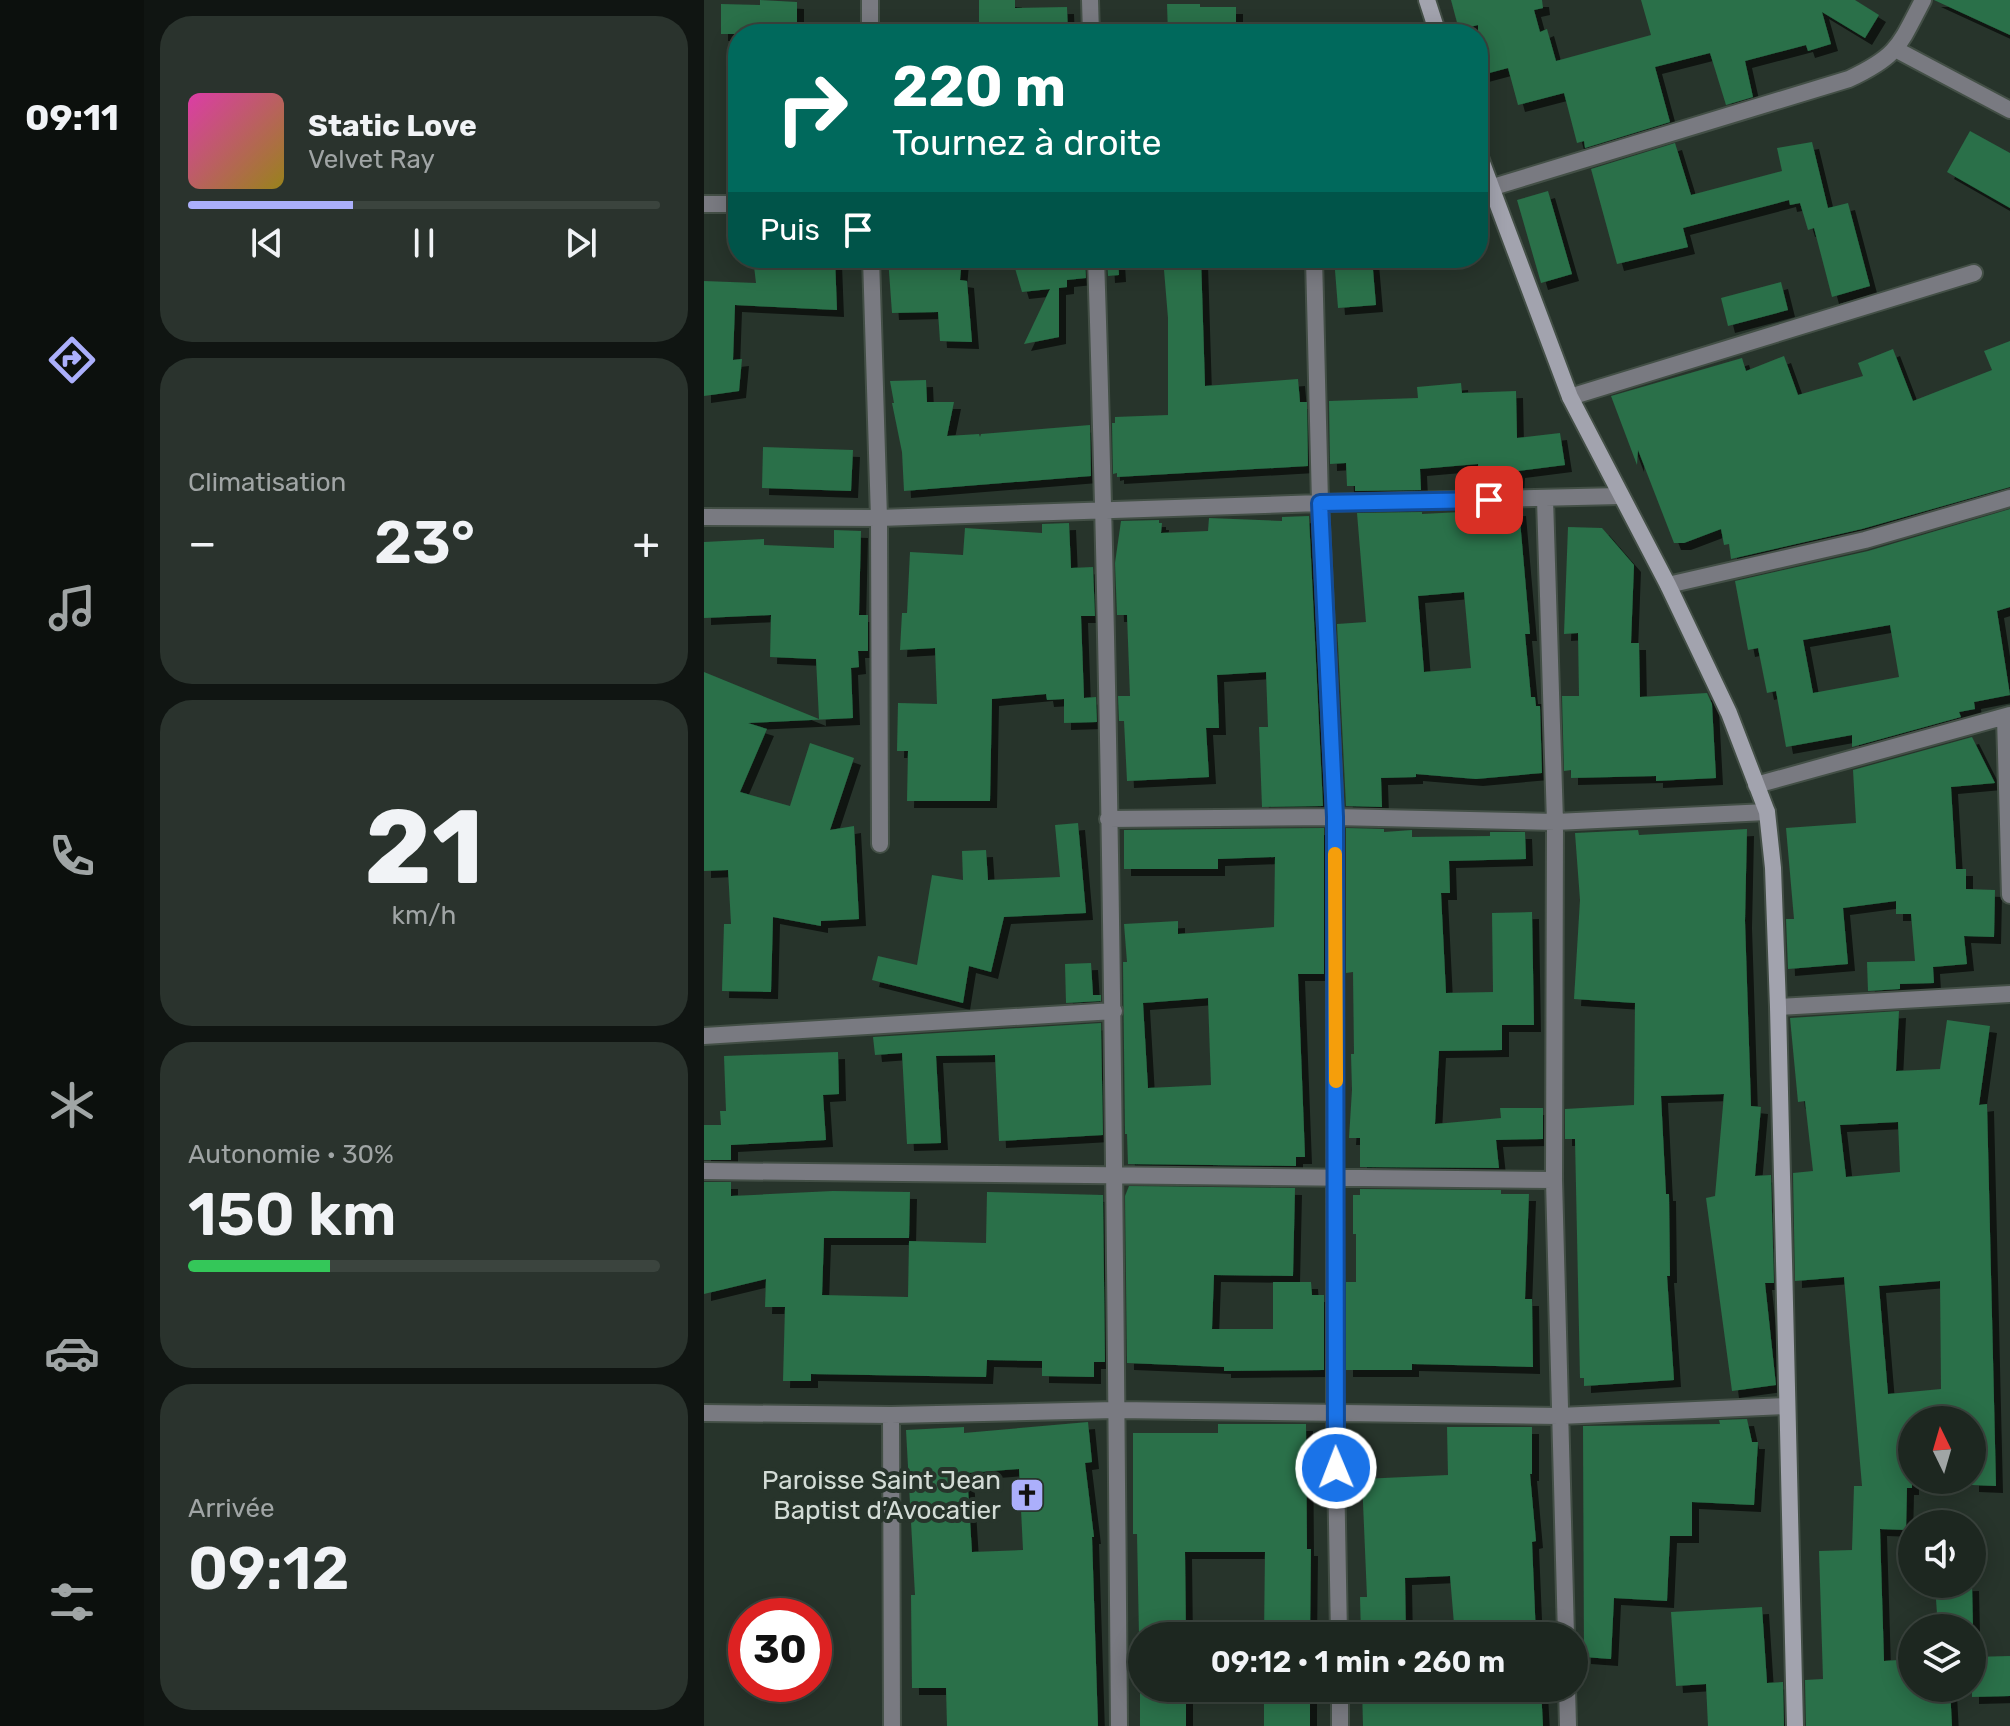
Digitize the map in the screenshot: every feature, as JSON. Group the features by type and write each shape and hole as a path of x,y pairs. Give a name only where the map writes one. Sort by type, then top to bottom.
{"street":[{"path":"870,0 870,24"},
{"path":"1090,0 1091,24"},
{"path":"1427,0 1435,24"},
{"path":"1488,188 1849,79 1876,66 1897,50 1923,0"},
{"path":"1897,50 2010,110"},
{"path":"1488,199 1570,397 1668,585 1729,713 1767,812 1773,868 1778,1007 1795,1726"},
{"path":"704,204 728,204"},
{"path":"871,268 879,518 880,844"},
{"path":"1096,268 1114,1011 1119,1726"},
{"path":"1314,268 1320,503 1335,817 1335,1412 1339,1622"},
{"path":"1570,397 1974,273"},
{"path":"704,517 879,518 1620,496"},
{"path":"1668,585 1865,540 2010,498"},
{"path":"1545,499 1555,822 1554,1180 1566,1622"},
{"path":"1756,785 2008,716 2010,895"},
{"path":"1108,819 1335,817 1555,822 1767,812"},
{"path":"1778,1007 2010,994"},
{"path":"704,1036 1114,1011"},
{"path":"704,1171 1554,1180"},
{"path":"704,1413 891,1415 1116,1410 1559,1416 1787,1406"},
{"path":"891,1415 892,1726"},
{"path":"1340,1702 1340,1726"},
{"path":"1567,1702 1568,1726"}],"building":[{"path":"760,0 797,2 797,24 728,24 728,34 721,34 721,4 760,5"},
{"path":"979,0 1015,0 1015,8 1067,7 1068,24 979,24"},
{"path":"1451,0 1542,0 1543,8 1534,10 1540,32 1547,29 1556,61 1651,35 1641,0 1855,0 1879,15 1865,38 1822,12 1831,44 1808,51 1806,45 1745,61 1753,97 1726,105 1710,53 1655,67 1670,122 1585,148 1584,141 1577,143 1564,93 1518,105 1508,68 1488,73 1488,24 1457,24"},
{"path":"1934,0 2010,0 2010,35"},
{"path":"1167,4 1236,7 1236,24 1168,24"},
{"path":"1970,131 2010,153 2010,208 1947,172"},
{"path":"1812,142 1828,208 1848,203 1870,286 1832,297 1814,228 1808,230 1800,203 1790,205 1789,200 1683,228 1688,247 1617,264 1591,169 1675,143 1691,195 1782,171 1777,148"},
{"path":"1548,191 1572,274 1541,283 1517,200"},
{"path":"754,268 835,268 837,310 735,305 733,360 742,359 739,391 704,396 704,281 756,283"},
{"path":"889,268 961,268 960,280 967,281 972,342 940,341 938,312 892,313"},
{"path":"1015,268 1086,268 1086,278 1067,280 1067,287 1059,288 1059,337 1024,344 1050,289 1022,292"},
{"path":"1108,268 1119,268 1119,275 1108,276"},
{"path":"1164,268 1201,268 1205,386 1298,379 1300,402 1307,402 1308,466 1117,477 1117,473 1113,474 1112,423 1115,423 1115,417 1168,415 1168,318"},
{"path":"1335,268 1373,268 1376,305 1338,308"},
{"path":"1781,282 1788,310 1728,326 1721,298"},
{"path":"2010,341 2010,487 1862,529 1731,559 1729,544 1724,545 1721,529 1684,543 1674,543 1638,450 1637,465 1611,396 1742,358 1746,371 1784,356 1798,395 1863,376 1858,363 1893,349 1913,401 1992,370 1984,351"},
{"path":"926,380 927,402 954,402 947,436 979,434 980,437 981,434 1090,425 1091,476 904,491 902,452 890,381"},
{"path":"1461,383 1462,393 1516,391 1517,438 1560,433 1565,465 1518,471 1517,487 1479,488 1478,464 1420,469 1421,490 1355,491 1355,486 1347,486 1346,463 1330,464 1329,401 1418,398 1417,387"},
{"path":"763,447 853,450 851,491 762,488"},
{"path":"1519,509 1530,634 1525,634 1531,697 1535,697 1536,706 1540,706 1542,773 1476,779 1416,774 1416,777 1381,778 1382,807 1346,806 1337,624 1366,622 1357,513 1422,514","holes":["1464,592 1471,668 1424,672 1418,596"]},
{"path":"2010,509 2010,607 1997,611 2010,695 1974,702 1975,709 1959,712 1961,717 1852,747 1852,735 1786,747 1776,691 1767,693 1758,648 1748,650 1735,581 1868,551","holes":["1890,625 1899,677 1813,693 1803,640"]},
{"path":"1309,516 1323,806 1262,807 1259,727 1268,727 1266,672 1217,675 1219,728 1206,728 1209,777 1127,781 1124,721 1119,721 1118,696 1130,696 1127,615 1117,615 1115,563 1121,521 1159,520 1162,523 1161,533 1208,531 1209,518 1282,521 1282,517"},
{"path":"1069,523 1071,568 1093,567 1095,616 1081,616 1084,698 1096,697 1097,722 1064,723 1064,699 1047,700 1046,694 992,699 990,801 907,801 908,751 897,751 898,703 937,704 935,648 900,650 902,613 907,613 910,552 963,555 965,528 1042,533 1042,524"},
{"path":"1568,527 1602,528 1634,565 1631,643 1639,643 1640,697 1707,693 1712,704 1716,778 1656,781 1656,776 1571,778 1571,770 1564,771 1562,696 1579,696 1578,633 1564,634"},
{"path":"834,530 861,531 859,615 868,615 868,651 858,651 859,667 851,668 853,718 748,723 767,729 740,792 790,806 810,743 854,758 830,830 854,826 859,919 821,921 821,926 773,917 771,992 722,991 724,924 731,924 728,870 704,871 704,672 819,719 816,659 770,657 771,615 704,618 704,542 764,539 764,545 834,548"},
{"path":"1972,737 1995,783 1951,787 1956,869 1966,869 1966,889 1995,890 1994,937 1964,936 1967,964 1933,967 1934,983 1900,984 1900,989 1868,991 1867,962 1915,961 1911,914 1896,914 1896,901 1843,908 1848,964 1788,969 1786,919 1794,919 1786,828 1856,823 1853,770"},
{"path":"1078,823 1086,913 1004,917 991,972 969,966 963,1003 872,980 878,956 917,965 932,875 963,880 962,851 986,850 988,880 1060,877 1055,825"},
{"path":"1324,828 1324,974 1298,974 1305,1157 1296,1157 1296,1166 1128,1164 1125,1134 1123,962 1127,962 1124,924 1178,921 1178,934 1274,927 1275,857 1218,859 1218,869 1124,869 1124,830","holes":["1208,998 1211,1085 1148,1088 1143,1003"]},
{"path":"1346,828 1384,829 1384,832 1412,830 1412,837 1490,836 1490,832 1525,832 1526,859 1449,861 1450,893 1441,893 1446,993 1493,992 1492,913 1532,912 1534,1025 1502,1025 1502,1050 1439,1051 1435,1124 1501,1118 1500,1108 1543,1108 1543,1139 1496,1140 1499,1168 1360,1167 1360,1138 1349,1138 1351,1054 1354,1054 1353,972 1346,973"},
{"path":"1747,829 1745,921 1751,1106 1761,1107 1755,1176 1771,1175 1774,1283 1765,1283 1776,1385 1732,1391 1706,1198 1715,1196 1724,1094 1661,1096 1666,1194 1669,1194 1670,1276 1667,1276 1674,1380 1584,1386 1584,1378 1580,1378 1575,1139 1565,1139 1565,1109 1634,1105 1635,1003 1574,999 1580,900 1575,833 1638,830 1639,835"},
{"path":"1091,963 1093,995 1101,995 1101,1001 1066,1003 1065,964"},
{"path":"1899,1011 1896,1071 1940,1069 1947,1020 1990,1026 1979,1105 1987,1104 1996,1486 1986,1486 1986,1406 1898,1406 1898,1494 1907,1494 1906,1510 1898,1510 1898,1530 1880,1529 1884,1661 1898,1660 1898,1702 1951,1702 1952,1726 1806,1726 1805,1680 1823,1679 1819,1551 1852,1550 1854,1486 1862,1486 1844,1277 1795,1281 1793,1173 1813,1171 1805,1101 1798,1102 1790,1018","holes":["1898,1122 1900,1172 1846,1177 1840,1125","1940,1281 1941,1389 1888,1394 1879,1286"]},
{"path":"1101,1023 1103,1135 999,1141 995,1055 936,1056 941,1143 907,1144 902,1053 875,1055 873,1037"},
{"path":"838,1052 839,1094 823,1095 826,1140 731,1145 731,1160 704,1160 704,1125 721,1125 720,1111 726,1111 724,1056"},
{"path":"704,1182 731,1182 731,1196 833,1191 910,1192 909,1238 824,1238 822,1295 908,1297 909,1241 986,1243 987,1192 1103,1195 1105,1362 1094,1362 1094,1377 1042,1376 1042,1361 987,1360 986,1377 811,1374 811,1381 783,1381 785,1307 765,1307 766,1279 704,1294"},
{"path":"1129,1186 1295,1188 1293,1276 1214,1275 1212,1329 1273,1329 1273,1282 1311,1282 1312,1295 1324,1295 1324,1370 1224,1371 1224,1367 1127,1363 1125,1196"},
{"path":"1360,1189 1501,1190 1501,1194 1529,1194 1525,1299 1532,1299 1533,1367 1412,1364 1412,1370 1346,1370 1346,1282 1356,1282 1353,1195 1360,1195"},
{"path":"1747,1419 1752,1442 1758,1442 1754,1505 1692,1502 1692,1536 1670,1536 1667,1601 1614,1598 1611,1659 1588,1657 1588,1622 1584,1622 1583,1426 1720,1424 1719,1420"},
{"path":"1088,1422 1092,1462 1085,1463 1094,1537 1098,1726 947,1726 946,1688 912,1688 911,1595 915,1595 906,1430 964,1427 964,1433","holes":["1019,1469 1023,1550 972,1552 967,1473"]},
{"path":"1218,1424 1306,1424 1310,1622 1264,1622 1265,1552 1185,1552 1186,1622 1139,1622 1137,1534 1133,1534 1133,1433 1218,1433"},
{"path":"1447,1427 1532,1427 1530,1474 1536,1541 1532,1542 1535,1622 1454,1622 1450,1576 1405,1578 1406,1622 1361,1622 1360,1597 1367,1597 1362,1479 1448,1475"},
{"path":"1936,1598 1972,1598 1973,1614 1937,1614"},
{"path":"1762,1607 1767,1683 1783,1682 1784,1726 1708,1726 1706,1684 1676,1686 1671,1612"},
{"path":"2010,1656 2010,1696 1986,1697 1986,1657"},
{"path":"1140,1702 1186,1702 1186,1726 1140,1726"},
{"path":"1264,1702 1310,1702 1310,1726 1264,1726"},
{"path":"1362,1702 1542,1702 1543,1726 1363,1726"}],"slow traffic":[{"path":"1335,854 1336,1081"}],"place":[{"name":"Paroisse Saint Jean Baptist d’Avocatier","path":"1027,1495"}],"route":[{"path":"1336,1468 1335,817 1320,503 1489,500"}]}
